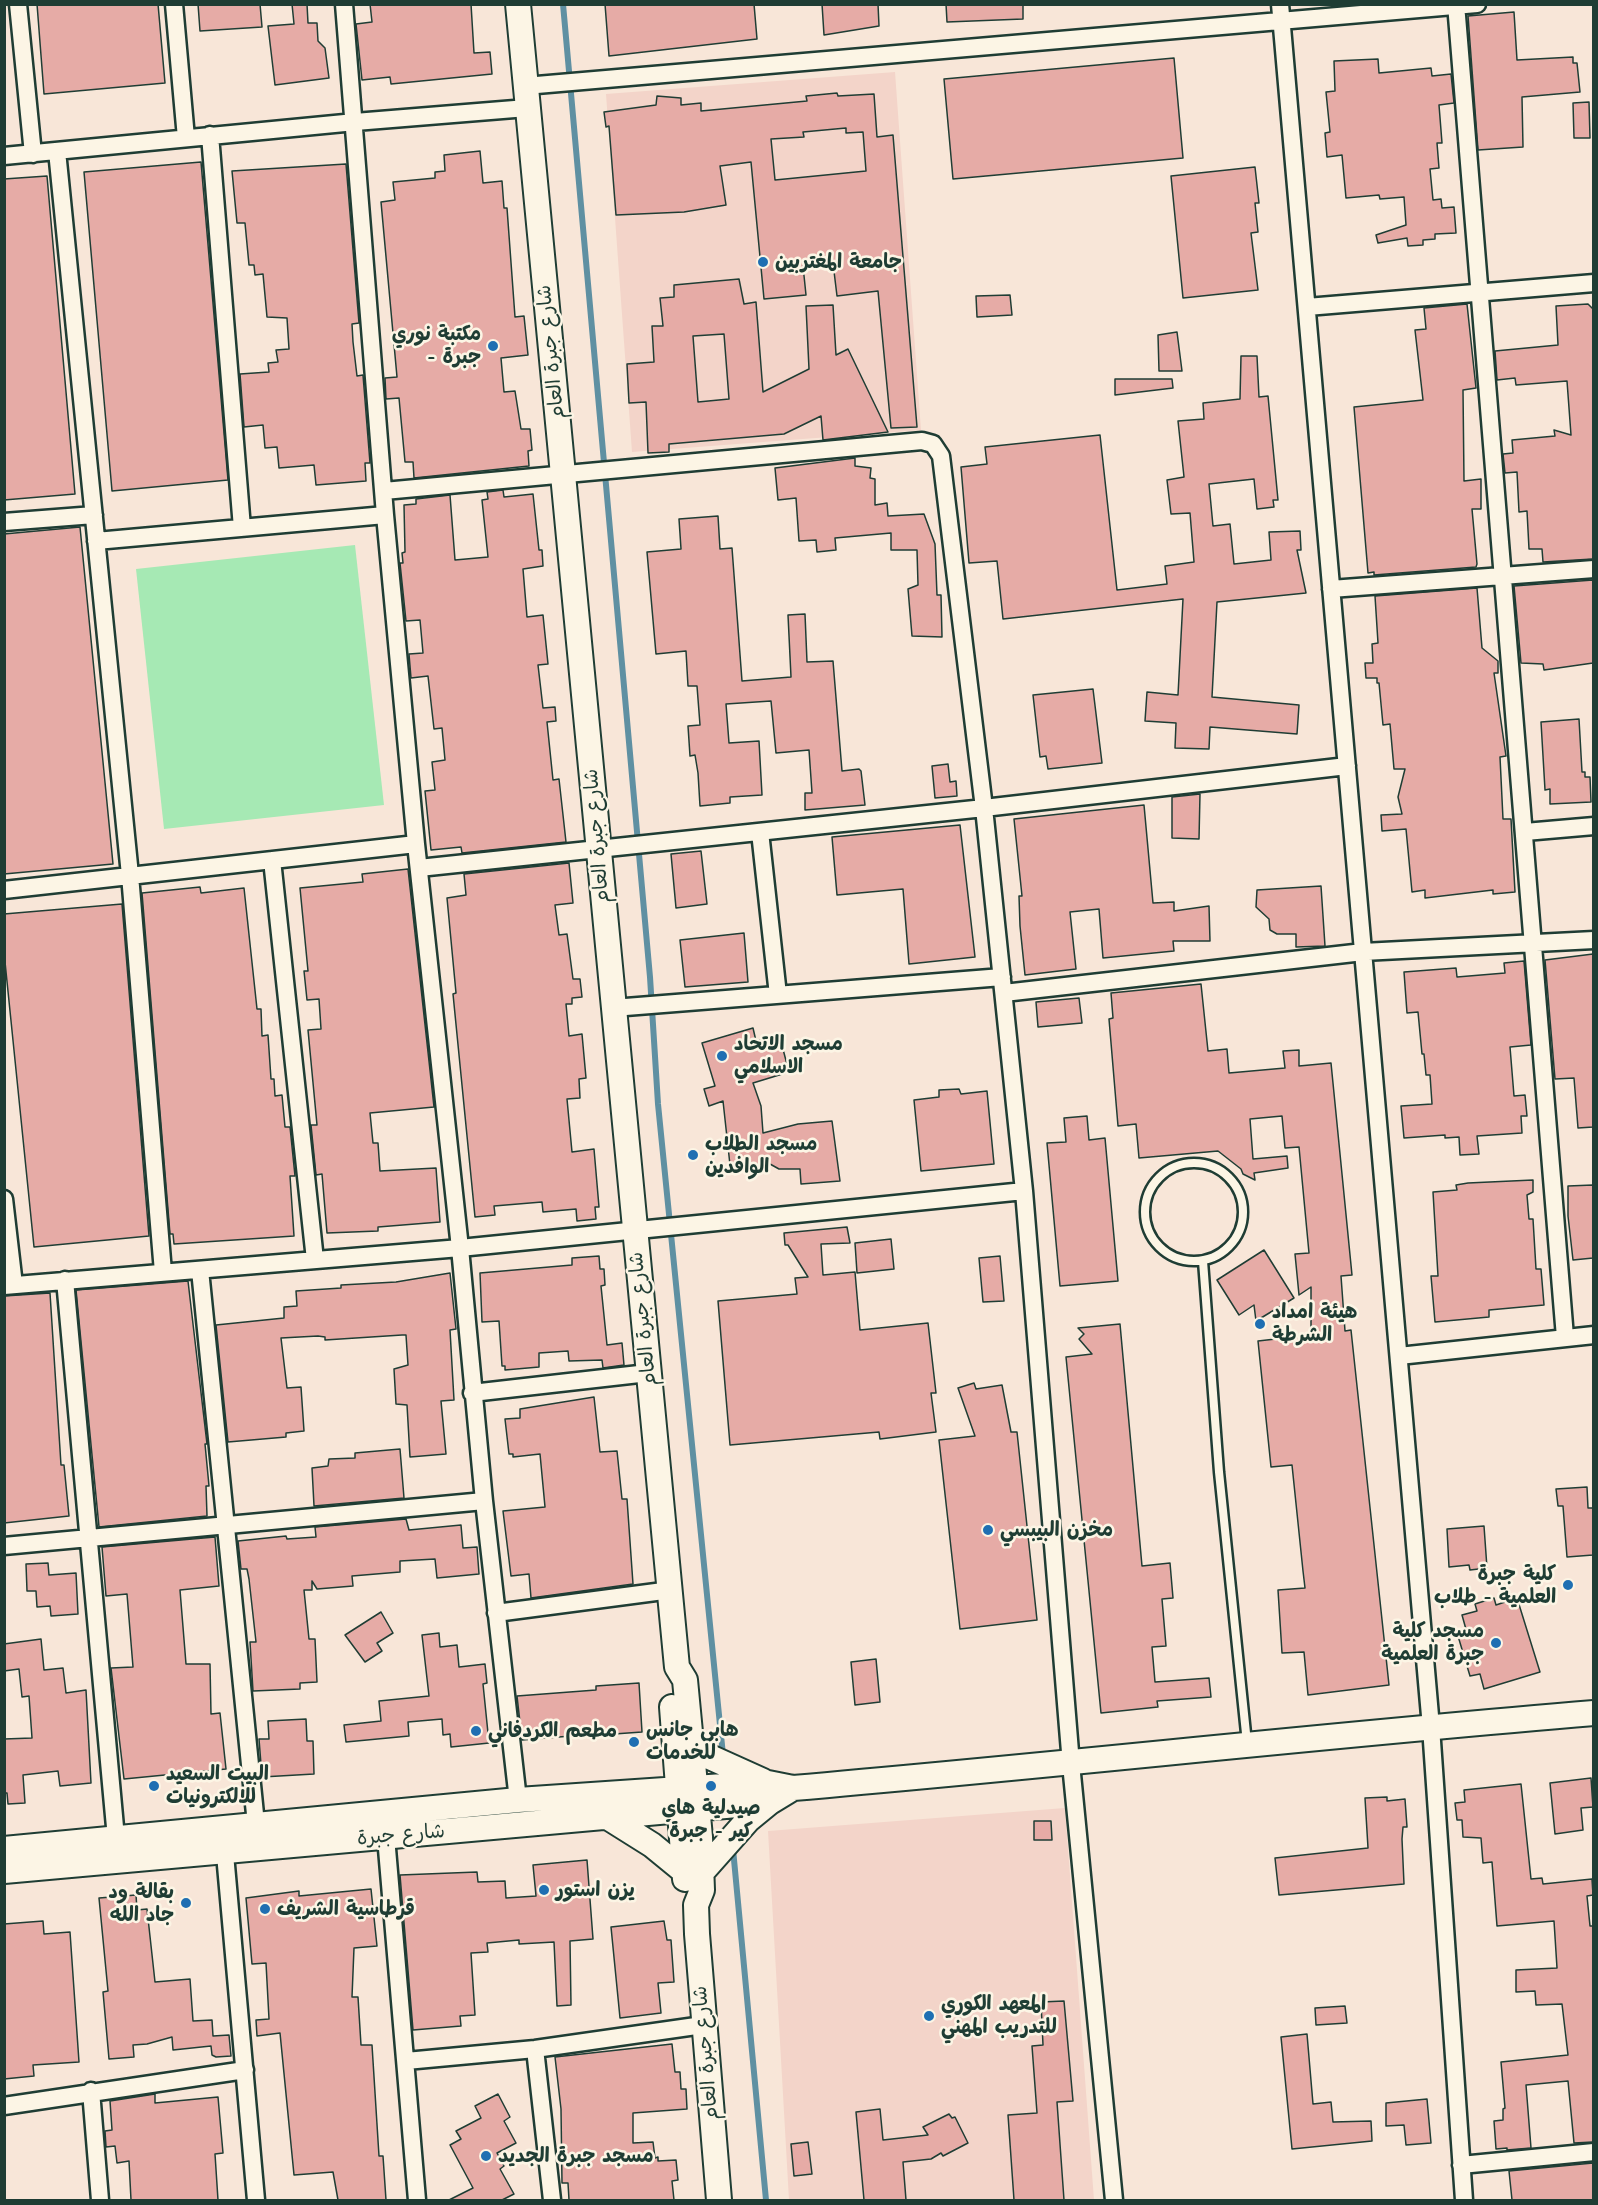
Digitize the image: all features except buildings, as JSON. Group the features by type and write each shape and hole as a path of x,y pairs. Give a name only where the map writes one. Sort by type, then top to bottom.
{"main road":[{"name":"شارع جبرة العام","path":"518,4 677,1666"},
{"path":"677,1666 685,1680 692,1749 687,1797"},
{"path":"677,1666 671,1680 687,1797"},
{"path":"609,1818 693,1872 748,1820 769,1793 793,1788 1071,1764 1431,1727 1593,1713"},
{"path":"692,1749 769,1793"},
{"name":"شارع جبرة","path":"4,1871 223,1839 256,1824 518,1800 769,1793"},
{"name":"شارع جبرة العام","path":"687,1797 693,1872 702,1890 696,1905 703,2025 719,2200"},
{"name":"شارع جبرة","path":"4,1849 116,1838 386,1837 609,1818 687,1797"}],"street":[{"path":"18,4 33,154"},
{"path":"174,4 186,138"},
{"path":"344,4 385,515 416,844 460,1248 472,1393 518,1800"},
{"path":"4,156 355,122 526,97 1281,13 1477,4"},
{"path":"1457,6 1565,1337"},
{"path":"1281,13 1431,1727 1464,2200"},
{"path":"210,135 242,528"},
{"path":"57,151 130,875 163,1272"},
{"path":"1307,308 1593,283"},
{"path":"384,491 922,441 933,444 941,456 984,808 1024,1191 1071,1764 1114,2200"},
{"path":"4,522 93,515"},
{"path":"96,541 385,515"},
{"path":"1331,589 1593,569"},
{"path":"419,868 984,808 1347,766"},
{"path":"1525,832 1593,826"},
{"path":"760,832 778,995"},
{"path":"4,890 416,844"},
{"path":"272,860 315,1260"},
{"path":"614,1008 778,995 1003,985 1363,952 1593,940"},
{"path":"4,1198 9,1285 460,1248 1024,1191"},
{"path":"200,1270 256,1824"},
{"path":"65,1280 116,1838"},
{"path":"1399,1356 1593,1335"},
{"path":"472,1393 648,1373"},
{"path":"4,1546 88,1540 484,1501"},
{"path":"496,1614 671,1590"},
{"path":"386,1837 417,2200"},
{"path":"223,1839 256,2200"},
{"path":"406,2061 535,2049 703,2025"},
{"path":"535,2049 552,2200"},
{"path":"4,2106 91,2091 245,2070"},
{"path":"91,2091 100,2200"},
{"path":"1461,2164 1593,2152"}],"lane":[{"path":"1200,1162 1226,1173 1242,1196 1244,1210 1237,1238 1217,1257 1203,1261 1182,1260 1163,1251 1154,1240 1146,1221 1146,1200 1152,1187 1172,1168 1186,1163 1200,1162"},
{"path":"1203,1261 1219,1472 1247,1746"}],"shaded area":[{"name":"جامعة المغتربين","path":"895,72 921,430 632,452 606,94"},
{"name":"المعهد الكوري للتدريب المهني","path":"1065,1808 1094,2200 789,2200 768,1831"}],"green space":[{"path":"355,545 384,805 164,829 136,569"}],"waterway":[{"path":"563,4 650,977 658,1104 723,1755"},
{"path":"733,1849 766,2200"}],"place":[{"name":"جامعة المغتربين","path":"763,262"},
{"name":"مكتبة نوري - جبرة","path":"493,346"},
{"name":"مسجد الاتحاد الاسلامي","path":"722,1056"},
{"name":"مسجد الطلاب الوافدين","path":"693,1155"},
{"name":"هيئة امداد الشرطة","path":"1260,1324"},
{"name":"مخزن البيبسي","path":"988,1530"},
{"name":"كلية جبرة العلمية - طلاب","path":"1568,1585"},
{"name":"مسجد كلية جبرة العلمية","path":"1496,1643"},
{"name":"مطعم الكردفاني","path":"476,1731"},
{"name":"هابي جانس للخدمات","path":"634,1742"},
{"name":"البيت السعيد للالكترونيات","path":"154,1786"},
{"name":"صيدلية هاي كير - جبرة","path":"711,1786"},
{"name":"يزن استور","path":"544,1890"},
{"name":"بقالة ود جاد الله","path":"186,1903"},
{"name":"قرطاسية الشريف","path":"265,1909"},
{"name":"المعهد الكوري للتدريب المهني","path":"929,2016"},
{"name":"مسجد جبرة الجديد","path":"486,2156"}]}
